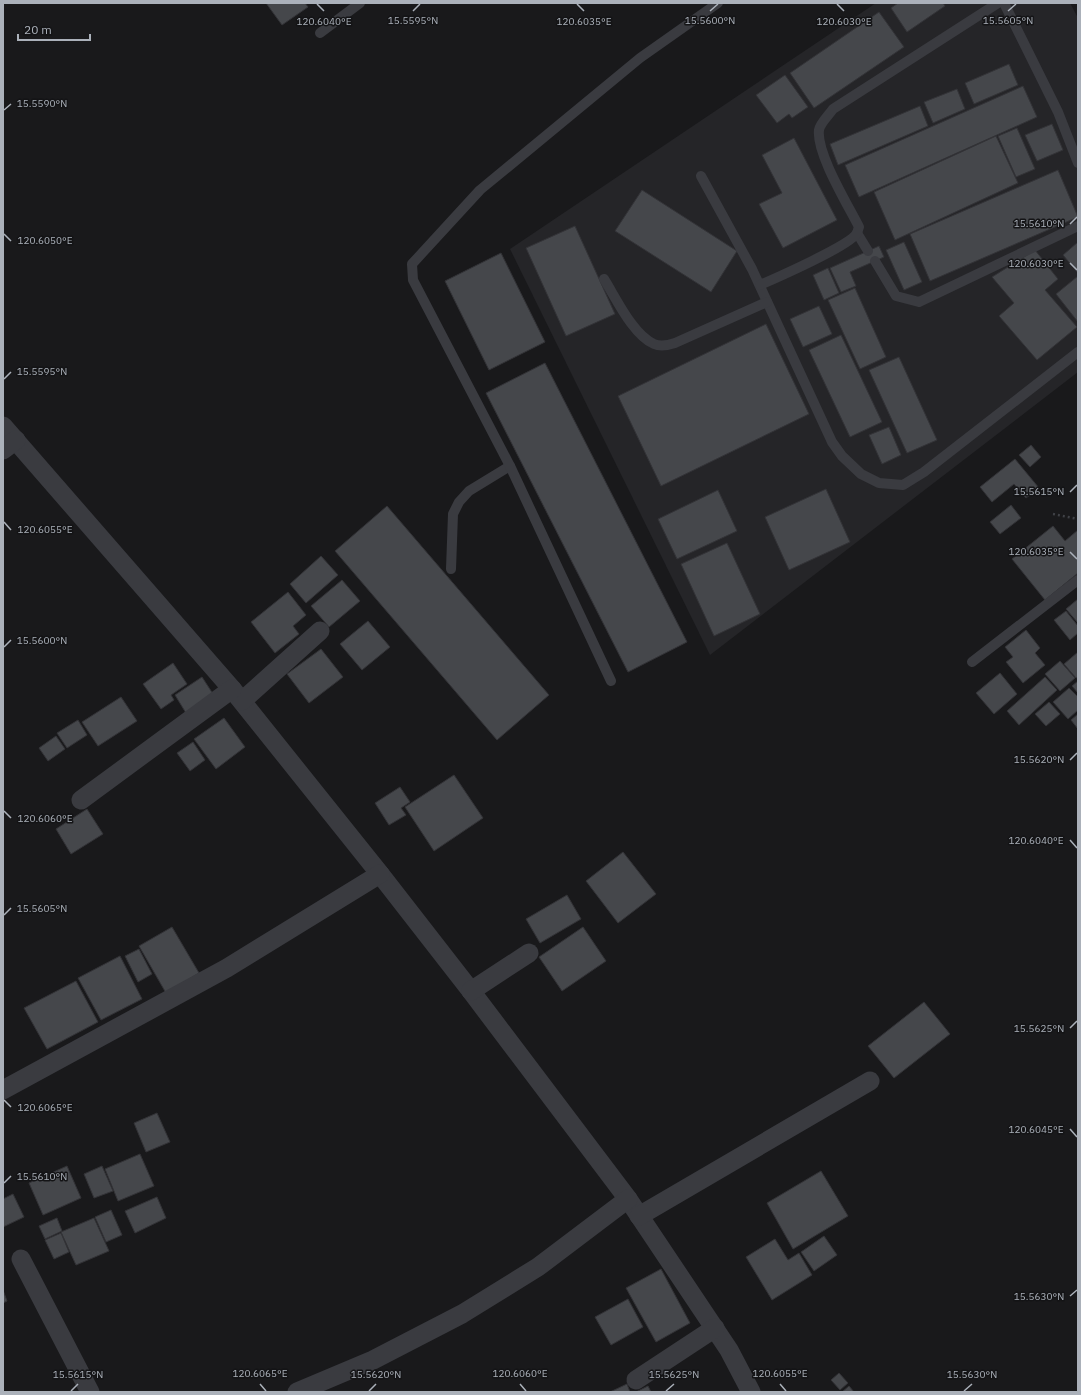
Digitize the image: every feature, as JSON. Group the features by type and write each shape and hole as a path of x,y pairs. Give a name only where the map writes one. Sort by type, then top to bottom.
{"street":[{"path":"3,426 10,445 237,695 471,991 640,1216 729,1350 751,1392"},
{"path":"81,800 237,695 320,630"},
{"path":"3,1090 227,968 380,874"},
{"path":"471,991 529,952"},
{"path":"640,1216 870,1081"},
{"path":"297,1392 373,1360 462,1314 538,1267 628,1199"},
{"path":"21,1259 90,1392"},
{"path":"636,1380 715,1328"}],"lane":[{"path":"320,33 360,3"},
{"path":"611,681 510,466 413,280 412,264 480,190 640,58 718,3"},
{"path":"868,251 858,233 859,227 833,178 820,144 819,128 833,109 998,3"},
{"path":"1004,3 1058,112 1078,163"},
{"path":"701,176 760,285 832,442 842,456 861,474 879,483 903,485 924,472 1078,352"},
{"path":"875,261 896,296 919,302 1078,226"},
{"path":"760,285 822,255 858,233"},
{"path":"604,279 634,328 642,336 655,344 664,346 676,343 767,302"},
{"path":"451,568 453,514 459,502 469,491 510,466"},
{"path":"972,662 1078,580"}],"path":[{"path":"1053,514 1078,519"}],"shaded area":[{"path":"876,3 1070,3 1078,18 1078,372 710,655 510,249"}],"building":[{"path":"266,3 305,3 308,7 282,25"},
{"path":"898,3 943,3 945,6 907,32 891,8"},
{"path":"879,12 904,47 814,108 790,73"},
{"path":"1009,64 1018,85 974,104 965,83"},
{"path":"785,75 808,107 792,118 789,114 777,123 756,95"},
{"path":"1023,86 1037,117 859,197 845,165"},
{"path":"957,89 965,109 933,123 924,102"},
{"path":"920,106 928,126 838,165 830,144"},
{"path":"1052,124 1063,150 1037,161 1025,135"},
{"path":"1017,128 1035,169 1016,177 998,136"},
{"path":"996,136 1018,183 895,240 874,192"},
{"path":"794,138 837,220 783,248 759,204 782,193 762,155"},
{"path":"1058,170 1078,217 930,281 910,234"},
{"path":"642,190 737,251 711,292 615,231"},
{"path":"575,226 615,314 566,336 526,248"},
{"path":"904,242 922,282 904,290 886,250"},
{"path":"1078,242 1078,273 1063,255"},
{"path":"879,246 884,257 850,272 856,286 841,292 830,268"},
{"path":"1035,250 1058,279 1045,290 1077,327 1037,360 999,316 1014,303 992,277"},
{"path":"501,253 545,342 489,370 445,281"},
{"path":"828,268 839,293 824,300 813,275"},
{"path":"1078,276 1078,322 1056,294"},
{"path":"855,288 886,357 860,369 828,300"},
{"path":"819,306 832,334 803,347 790,319"},
{"path":"766,324 809,414 661,486 618,396"},
{"path":"841,335 882,422 850,437 809,350"},
{"path":"899,357 937,440 907,453 869,370"},
{"path":"545,363 687,642 628,672 486,393"},
{"path":"889,427 901,455 882,464 869,435"},
{"path":"1031,445 1041,457 1030,467 1019,455"},
{"path":"1015,459 1039,488 1026,498 1014,484 992,502 980,487"},
{"path":"826,489 850,542 789,570 765,517"},
{"path":"718,490 737,531 677,559 658,519"},
{"path":"1011,505 1021,518 1000,534 990,522"},
{"path":"387,506 549,695 497,740 335,551"},
{"path":"1053,526 1065,541 1078,530 1078,573 1045,600 1012,559"},
{"path":"727,543 760,614 714,636 681,564"},
{"path":"321,556 338,575 306,603 290,584"},
{"path":"342,580 360,601 329,627 311,606"},
{"path":"288,592 306,615 293,626 299,634 275,653 251,622"},
{"path":"1078,599 1078,623 1066,609"},
{"path":"1066,611 1078,626 1078,633 1070,640 1054,620"},
{"path":"368,621 390,647 362,670 340,644"},
{"path":"1026,630 1040,648 1035,653 1045,665 1023,683 1006,662 1013,657 1005,647"},
{"path":"321,649 343,677 309,703 287,674"},
{"path":"1078,652 1078,677 1076,678 1064,664"},
{"path":"1060,661 1075,678 1060,691 1045,674"},
{"path":"173,663 187,684 171,695 174,700 161,709 143,684"},
{"path":"1000,673 1017,694 994,714 976,693"},
{"path":"202,677 213,694 186,713 175,695"},
{"path":"1045,677 1057,690 1019,725 1007,711"},
{"path":"1078,681 1078,693 1072,686"},
{"path":"1069,688 1078,697 1078,710 1068,719 1053,702"},
{"path":"121,697 137,721 98,746 82,722"},
{"path":"1049,702 1060,714 1046,726 1035,714"},
{"path":"1078,714 1078,729 1071,720"},
{"path":"224,718 245,747 216,769 194,739"},
{"path":"78,720 87,735 67,748 57,733"},
{"path":"56,736 65,749 48,761 39,748"},
{"path":"193,742 205,760 190,771 177,753"},
{"path":"454,775 483,818 434,851 405,807"},
{"path":"400,787 410,802 401,808 406,815 389,825 375,803"},
{"path":"87,809 103,834 71,854 56,829"},
{"path":"623,852 656,894 618,923 586,881"},
{"path":"567,895 581,919 540,943 526,919"},
{"path":"172,927 199,973 166,993 139,946"},
{"path":"583,927 606,961 562,991 539,957"},
{"path":"139,949 152,974 138,982 125,956"},
{"path":"120,956 142,999 101,1020 78,978"},
{"path":"76,981 98,1022 47,1049 24,1008"},
{"path":"924,1002 950,1034 894,1078 868,1046"},
{"path":"157,1113 170,1142 146,1152 134,1123"},
{"path":"140,1154 154,1186 118,1201 105,1169"},
{"path":"67,1166 81,1198 43,1215 29,1183"},
{"path":"102,1166 113,1191 94,1198 84,1174"},
{"path":"821,1171 848,1216 793,1249 767,1203"},
{"path":"13,1194 24,1217 3,1227 3,1199"},
{"path":"157,1197 166,1218 135,1233 125,1211"},
{"path":"111,1210 122,1235 106,1242 95,1217"},
{"path":"57,1218 62,1231 45,1239 39,1226"},
{"path":"94,1218 109,1251 76,1265 61,1232"},
{"path":"61,1233 69,1252 54,1259 45,1240"},
{"path":"824,1236 837,1255 814,1271 801,1252"},
{"path":"775,1239 788,1260 799,1253 812,1275 772,1300 746,1257"},
{"path":"661,1269 690,1323 656,1342 626,1288"},
{"path":"3,1290 7,1301 3,1303"},
{"path":"628,1299 643,1327 611,1345 595,1317"},
{"path":"839,1373 848,1383 840,1390 831,1380"},
{"path":"627,1384 630,1392 610,1392"},
{"path":"648,1386 651,1392 636,1392"},
{"path":"849,1386 854,1392 842,1392"}]}
